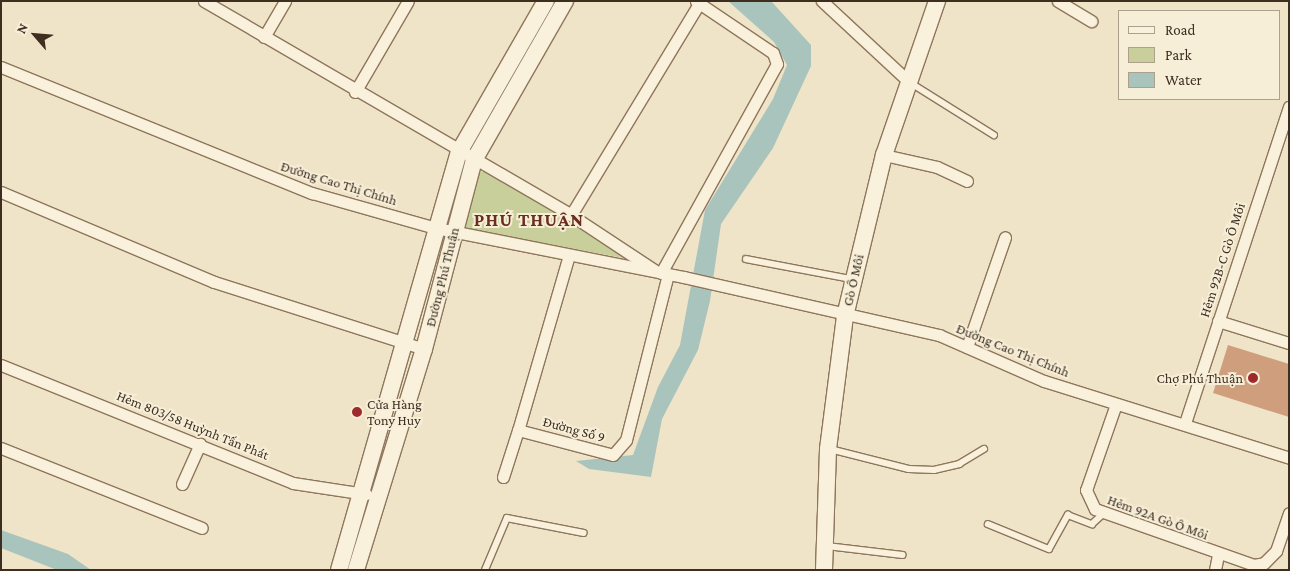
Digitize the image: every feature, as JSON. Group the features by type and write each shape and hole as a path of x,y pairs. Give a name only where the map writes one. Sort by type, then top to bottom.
{"street":[{"path":"204,1 355,92 571,215 662,273"},
{"path":"264,37 285,1"},
{"path":"355,92 408,1"},
{"name":"Đường Phú Thuận","path":"339,570 405,344 458,152 546,1"},
{"name":"Đường Phú Thuận","path":"356,570 424,348 452,231 474,160 565,1"},
{"path":"822,1 907,80"},
{"name":"Gò Ô Môi","path":"824,570 828,449 845,316 884,155 907,80 937,1"},
{"path":"1058,1 1092,21"},
{"path":"571,215 698,2"},
{"name":"Đường Số 9","path":"518,430 613,455 621,449 662,273 777,64 773,53 698,2"},
{"name":"Đường Cao Thị Chính","path":"1,67 312,193 436,228 684,277 721,288 939,336 1116,404 1185,422 1289,458"},
{"name":"Hẻm 92B-C Gò Ô Môi","path":"1185,422 1289,107"},
{"path":"884,155 928,164 967,181"},
{"path":"1,192 214,282 405,344 424,348"},
{"path":"967,348 1005,237"},
{"path":"503,477 569,255"},
{"path":"1218,321 1289,343"},
{"name":"Hẻm 803/58 Huỳnh Tấn Phát","path":"1,365 293,483 378,496"},
{"name":"Hẻm 92A Gò Ô Môi","path":"1116,404 1086,490 1095,509 1103,514 1254,566 1264,563 1276,552 1289,513"},
{"path":"182,484 200,444"},
{"path":"1,448 202,528"},
{"path":"1215,570 1218,554"}],"lane":[{"path":"907,80 994,134"},
{"path":"746,259 854,279"},
{"path":"828,449 909,468 934,470 959,464 984,449"},
{"path":"988,524 1049,549 1068,515 1092,524 1103,514"},
{"path":"485,570 505,522 512,517 584,532"},
{"path":"825,546 902,555"}],"green space":[{"path":"475,172 485,172 608,243 623,258 465,228 460,225"}],"water":[{"path":"728,1 771,1 811,45 811,66 773,148 721,224 710,301 698,350 662,419 651,477 589,469 576,461 633,455 658,387 680,345 705,210 773,99 787,65 774,42"},
{"path":"1,530 68,554 91,570 57,570 1,548"}],"building":[{"name":"Chợ Phú Thuận","path":"1228,345 1289,364 1289,417 1213,393"}],"place":[{"name":"Chợ Phú Thuận","path":"1253,378"},
{"name":"Cửa Hàng Tony Huy","path":"357,412"}],"district":[{"name":"PHÚ THUẬN","path":"529,220"}]}
